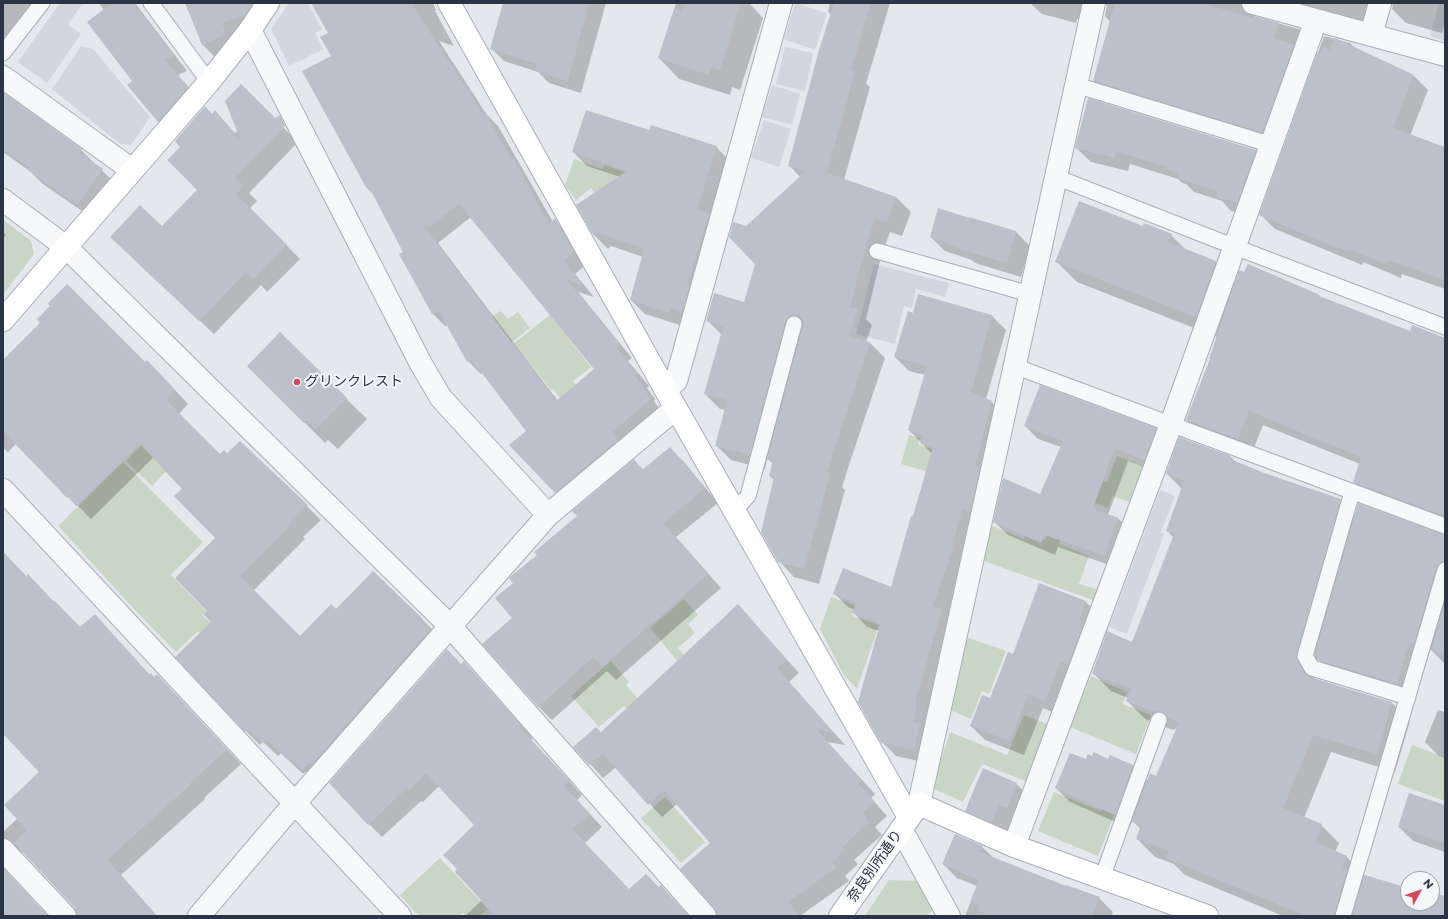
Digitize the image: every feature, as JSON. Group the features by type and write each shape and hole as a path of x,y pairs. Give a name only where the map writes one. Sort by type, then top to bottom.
{"street":[{"path":"3,320 209,82 250,30 268,3"},
{"path":"449,3 734,511 910,817 949,916"},
{"path":"665,389 676,380 781,3"},
{"path":"910,817 1014,366 1094,3"},
{"path":"1253,3 1445,55"},
{"path":"1371,35 1380,3"},
{"path":"1014,846 1171,424 1316,20"},
{"path":"250,30 421,364 441,398 548,515"},
{"path":"3,77 132,170"},
{"path":"3,200 66,247 450,626 705,916"},
{"path":"199,916 294,804 548,515 676,408"},
{"path":"3,490 400,916"},
{"path":"910,817 1014,846 1207,916"},
{"name":"奈良別所通り","path":"840,916 910,817"},
{"path":"3,850 65,916"}],"lane":[{"path":"3,53 42,3"},
{"path":"151,3 209,82"},
{"path":"1076,85 1272,145"},
{"path":"1056,177 1445,327"},
{"path":"877,251 1030,294"},
{"path":"734,511 748,496 794,324"},
{"path":"1014,366 1445,526"},
{"path":"1352,492 1305,656 1312,668 1408,697"},
{"path":"1343,916 1445,570"},
{"path":"1102,878 1159,720"}],"shaded area":[{"path":"60,3 83,3 68,24 81,34 47,83 18,62"},
{"path":"289,3 308,3 322,30 315,33 323,49 289,66 271,29"},
{"path":"795,3 827,13 815,50 784,39"},
{"path":"1439,3 1445,3 1445,41 1430,36"},
{"path":"81,46 93,49 150,117 131,145 120,144 52,89"},
{"path":"785,47 813,53 805,91 776,84"},
{"path":"772,85 800,94 792,125 762,117"},
{"path":"764,120 791,129 779,167 751,158"},
{"path":"874,264 949,283 945,297 916,289 912,308 904,306 895,344 856,334"},
{"path":"1160,490 1175,496 1161,532 1164,534 1127,634 1109,627"}],"green space":[{"path":"574,159 602,169 605,165 627,173 603,203 591,188 576,200 565,185"},
{"path":"3,220 31,241 34,254 3,295"},
{"path":"501,311 508,319 518,312 530,328 501,351 485,320"},
{"path":"550,315 591,367 573,381 576,385 560,398 553,389 551,390 514,343"},
{"path":"909,435 920,438 918,445 973,461 966,483 901,464"},
{"path":"143,443 173,464 152,486 126,461"},
{"path":"1117,456 1143,466 1130,502 1112,496 1108,508 1090,501 1098,479 1107,482"},
{"path":"123,462 203,542 171,575 206,611 202,615 210,622 214,618 210,643 198,631 176,652 135,610 58,526"},
{"path":"1063,500 1074,504 1059,544 1089,556 1079,584 1097,589 1093,600 981,560 990,525 1024,539 1028,532 1045,540"},
{"path":"831,597 855,605 852,616 879,625 857,689 844,675 820,629"},
{"path":"684,599 698,615 688,624 695,633 678,648 697,671 690,676 650,628"},
{"path":"966,637 1006,651 989,694 982,691 971,719 948,709"},
{"path":"611,661 629,682 626,685 640,701 639,722 624,706 599,727 571,696"},
{"path":"1091,676 1127,692 1123,704 1151,715 1136,754 1070,727"},
{"path":"1024,715 1053,726 1028,782 982,764 963,802 932,788 950,732 1007,755"},
{"path":"1412,745 1445,757 1445,801 1398,784"},
{"path":"1054,792 1101,811 1105,802 1117,808 1098,856 1038,831"},
{"path":"665,797 705,842 681,863 641,818"},
{"path":"440,858 488,909 480,916 466,916 463,913 460,916 419,916 400,895"},
{"path":"889,880 919,881 934,908 927,916 865,916"}],"building":[{"path":"112,3 133,3 174,56 165,60 188,87 158,122 127,85 132,81 87,22"},
{"path":"186,3 253,3 246,14 222,23 226,34 202,45"},
{"path":"311,3 411,3 483,114 485,112 511,159 513,158 549,224 555,218 574,252 563,261 584,285 567,280 620,344 616,348 637,373 634,375 651,399 612,432 618,440 555,493 509,445 526,431 472,360 467,362 439,311 432,314 399,254 403,252 369,187 367,189 302,71 331,56 320,37 328,33","holes":["459,204 594,369 556,401 426,229"]},
{"path":"503,3 589,3 568,81 535,71 537,64 490,49"},
{"path":"684,3 741,3 720,70 711,67 709,75 658,58 674,9 682,11"},
{"path":"834,3 871,3 851,70 855,71 827,173 896,197 887,222 875,218 867,242 850,307 858,309 849,336 870,342 827,473 830,474 804,569 778,562 761,532 774,477 769,476 773,461 767,460 803,326 803,321 800,317 792,315 788,317 785,322 750,455 715,446 727,400 704,394 723,327 706,321 714,293 744,302 755,264 729,237 733,222 746,226 806,171 788,166 819,50"},
{"path":"1115,3 1201,3 1253,18 1254,16 1279,23 1274,38 1294,45 1262,133 1093,81"},
{"path":"1335,38 1414,75 1393,128 1445,147 1445,280 1388,260 1387,264 1349,249 1348,252 1259,215 1317,53 1320,54 1323,47 1330,50"},
{"path":"241,84 275,118 280,115 285,126 235,178 243,186 236,194 287,245 253,279 246,272 199,321 110,237 140,205 162,226 197,190 167,160 180,147 175,141 205,106 212,114 215,110 238,139 240,138 225,101"},
{"path":"3,92 82,149 80,153 103,169 77,205 28,170 30,168 3,149"},
{"path":"1088,98 1256,150 1237,203 1216,197 1218,191 1178,178 1179,174 1167,169 1167,167 1116,151 1114,158 1075,148"},
{"path":"586,110 649,130 651,125 717,146 697,210 709,214 687,285 690,285 682,312 671,308 669,313 630,300 644,249 597,232 593,235 576,205 627,171 572,152"},
{"path":"1079,201 1143,226 1144,223 1172,234 1168,242 1216,261 1196,317 1055,262"},
{"path":"938,208 1016,231 1007,263 960,249 930,237"},
{"path":"1248,264 1320,295 1319,296 1410,331 1412,325 1445,338 1445,516 1353,482 1361,457 1249,411 1238,439 1186,420 1210,359 1239,270 1244,272"},
{"path":"67,284 145,362 147,360 175,390 166,400 220,454 224,450 227,453 240,441 308,505 290,523 292,524 240,576 300,636 331,604 336,609 373,571 423,619 421,621 430,630 312,764 310,762 302,770 291,759 289,761 267,740 263,743 249,729 245,732 175,657 211,622 203,614 207,611 175,578 215,538 174,496 182,489 140,444 76,506 3,431 3,360 40,323 37,319 50,306 48,303"},
{"path":"918,294 992,315 971,392 992,401 975,466 980,468 970,512 962,509 950,557 933,606 942,609 915,703 917,704 913,722 920,723 914,750 881,743 858,702 880,624 852,613 856,603 833,594 843,568 891,587 911,516 913,516 933,447 921,444 923,435 908,430 927,366 894,357 908,311 913,313"},
{"name":"グリンクレスト","path":"280,332 347,398 316,429 307,420 304,423 247,366"},
{"path":"1040,385 1156,428 1144,460 1115,448 1093,508 1118,518 1105,556 1045,535 1041,543 993,522 1003,478 1040,494 1063,441 1024,426"},
{"path":"1179,437 1231,456 1230,459 1264,473 1341,499 1296,657 1304,673 1309,677 1392,702 1377,754 1313,735 1283,808 1322,824 1315,842 1347,856 1342,868 1347,869 1334,916 1306,916 1166,858 1169,851 1136,839 1141,826 1132,822 1150,773 1156,776 1179,722 1167,717 1162,712 1154,712 1126,701 1131,689 1092,674 1107,631 1132,642 1174,534 1166,531 1184,481 1166,474"},
{"path":"670,447 705,488 663,523 708,574 602,667 593,657 538,707 482,644 512,618 495,598 513,583 509,578 537,555 534,552 577,516 572,511 634,459 642,470"},
{"path":"1358,503 1445,535 1445,561 1439,563 1436,567 1414,645 1409,643 1397,684 1318,660 1315,655"},
{"path":"3,551 26,577 28,574 80,627 95,614 149,675 151,673 154,677 157,674 227,749 190,783 191,784 107,860 157,916 77,916 74,907 14,843 27,830 4,805 39,772 3,734"},
{"path":"1039,583 1086,601 1079,620 1084,622 1068,664 1061,661 1045,701 1028,694 1010,741 970,726 982,695 990,698 1008,652 1013,654"},
{"path":"1445,602 1445,656 1431,651"},
{"path":"738,604 787,660 777,668 834,733 816,729 862,780 858,784 875,802 863,813 869,822 842,847 845,850 832,862 837,867 788,902 800,916 717,916 714,908 680,869 710,843 664,790 648,805 603,754 589,765 573,747 596,727 601,732"},
{"path":"447,649 461,664 464,661 520,725 518,726 570,781 564,786 590,814 572,829 629,889 646,874 659,887 661,885 688,916 495,916 455,871 457,869 443,855 474,825 426,773 409,790 407,788 368,825 329,783"},
{"path":"1094,752 1108,759 1110,755 1133,765 1115,815 1055,788 1070,753 1086,759 1088,754 1092,756"},
{"path":"983,768 1017,783 1007,808 999,805 992,823 965,811"},
{"path":"1409,793 1445,805 1445,843 1398,827"},
{"path":"955,834 983,846 980,852 1066,886 1100,897 1092,916 990,916 976,910 979,905 970,902 979,880 942,864"},
{"path":"3,868 48,916 3,916"},
{"path":"1365,875 1400,886 1400,911 1440,911 1440,895 1445,896 1445,916 1352,916"}],"place":[{"name":"グリンクレスト","path":"297,382"}]}
